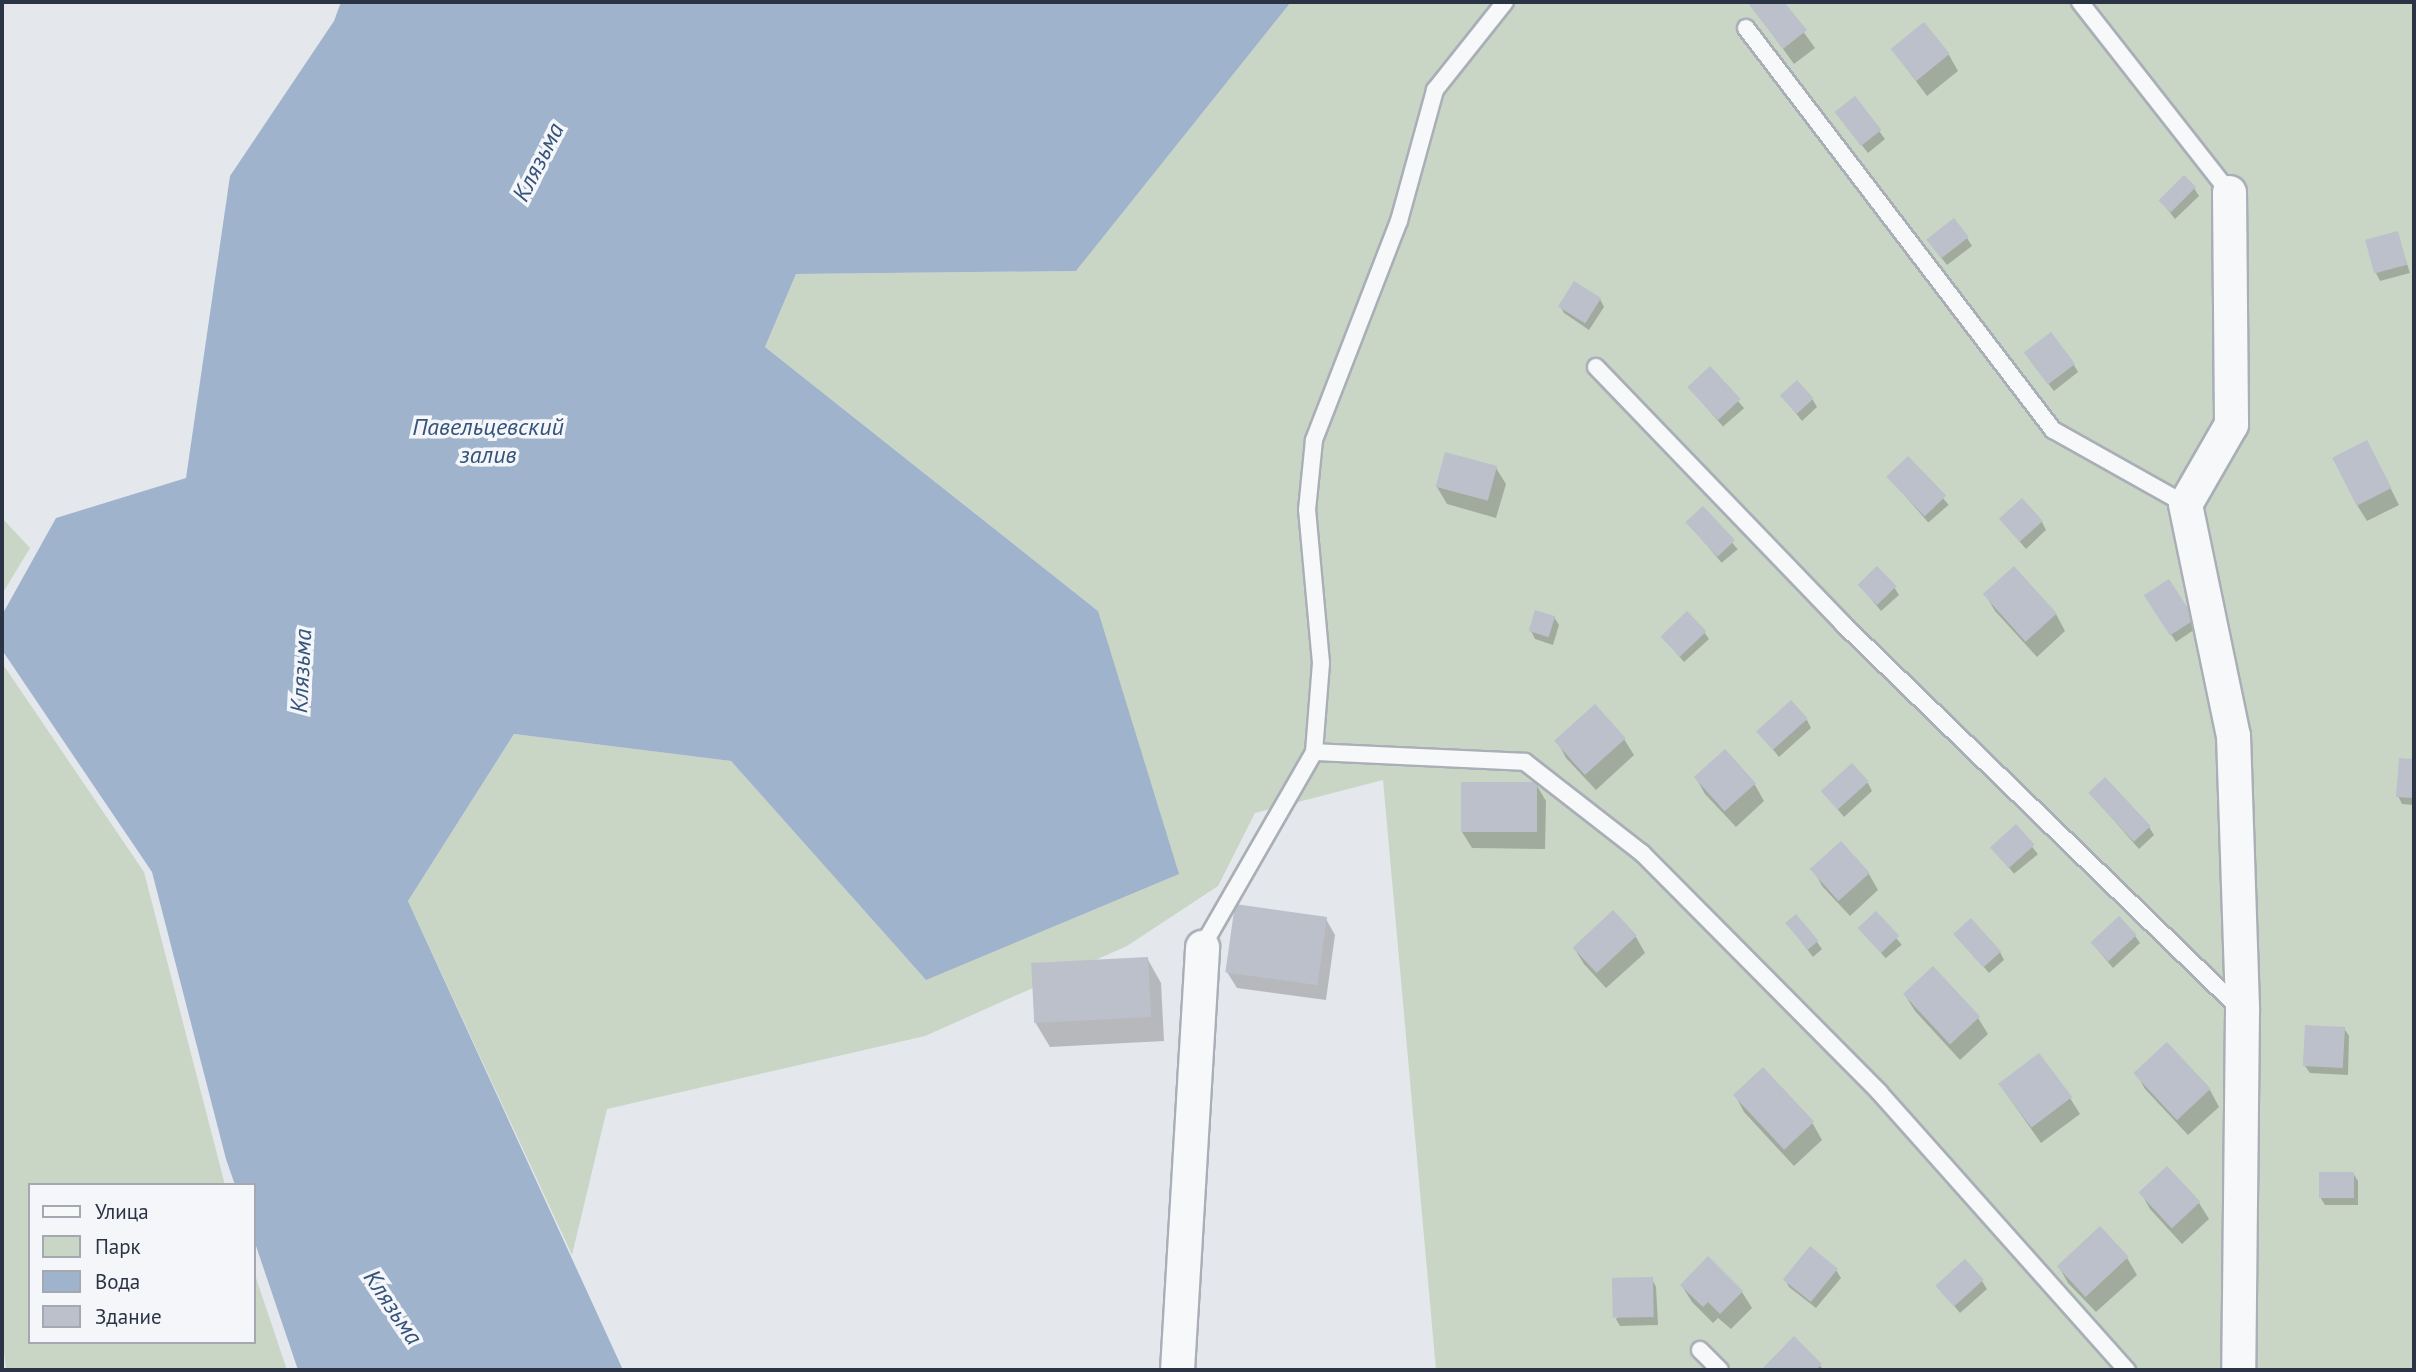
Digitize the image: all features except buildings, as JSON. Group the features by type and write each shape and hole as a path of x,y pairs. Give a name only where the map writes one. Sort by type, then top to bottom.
{"street":[{"path":"2229,192 2231,424 2185,503 2233,735 2242,1011 2238,1370"},
{"path":"1177,1370 1202,947"}],"lane":[{"path":"1202,947 1314,752 1321,663 1307,510 1314,440 1399,221 1435,90 1504,2"},
{"path":"2080,2 2229,192"},
{"path":"1746,28 2053,430 2185,503"},
{"path":"1596,367 1843,624 2242,1011"},
{"path":"1314,752 1525,762 1642,853 1879,1092 2127,1370"},
{"path":"1700,1350 1720,1370"}],"green space":[{"path":"1291,2 2414,2 2414,1370 1436,1370 1383,780 1255,813 1218,886 1127,946 925,1036 607,1109 572,1255 408,901 514,734 731,761 926,980 1098,611 765,347 796,274 1076,271"},
{"path":"2,518 30,548 2,594"},
{"path":"2,663 144,872 224,1183 28,1183 28,1344 256,1344 256,1278 287,1370 6,1370 2,1333"}],"water":[{"name":"Павельцевский залив","path":"341,2 1291,2 1076,271 796,274 765,347 1098,611 1179,874 926,980 731,761 514,734 408,901 623,1370 298,1370 256,1246 256,1183 234,1183 226,1159 152,872 2,650 2,615 56,518 186,478 230,176 334,21"}],"water label":[{"name":"Клязьма","path":"538,162"},
{"name":"Клязьма","path":"301,671"},
{"name":"Клязьма","path":"393,1307"}]}
